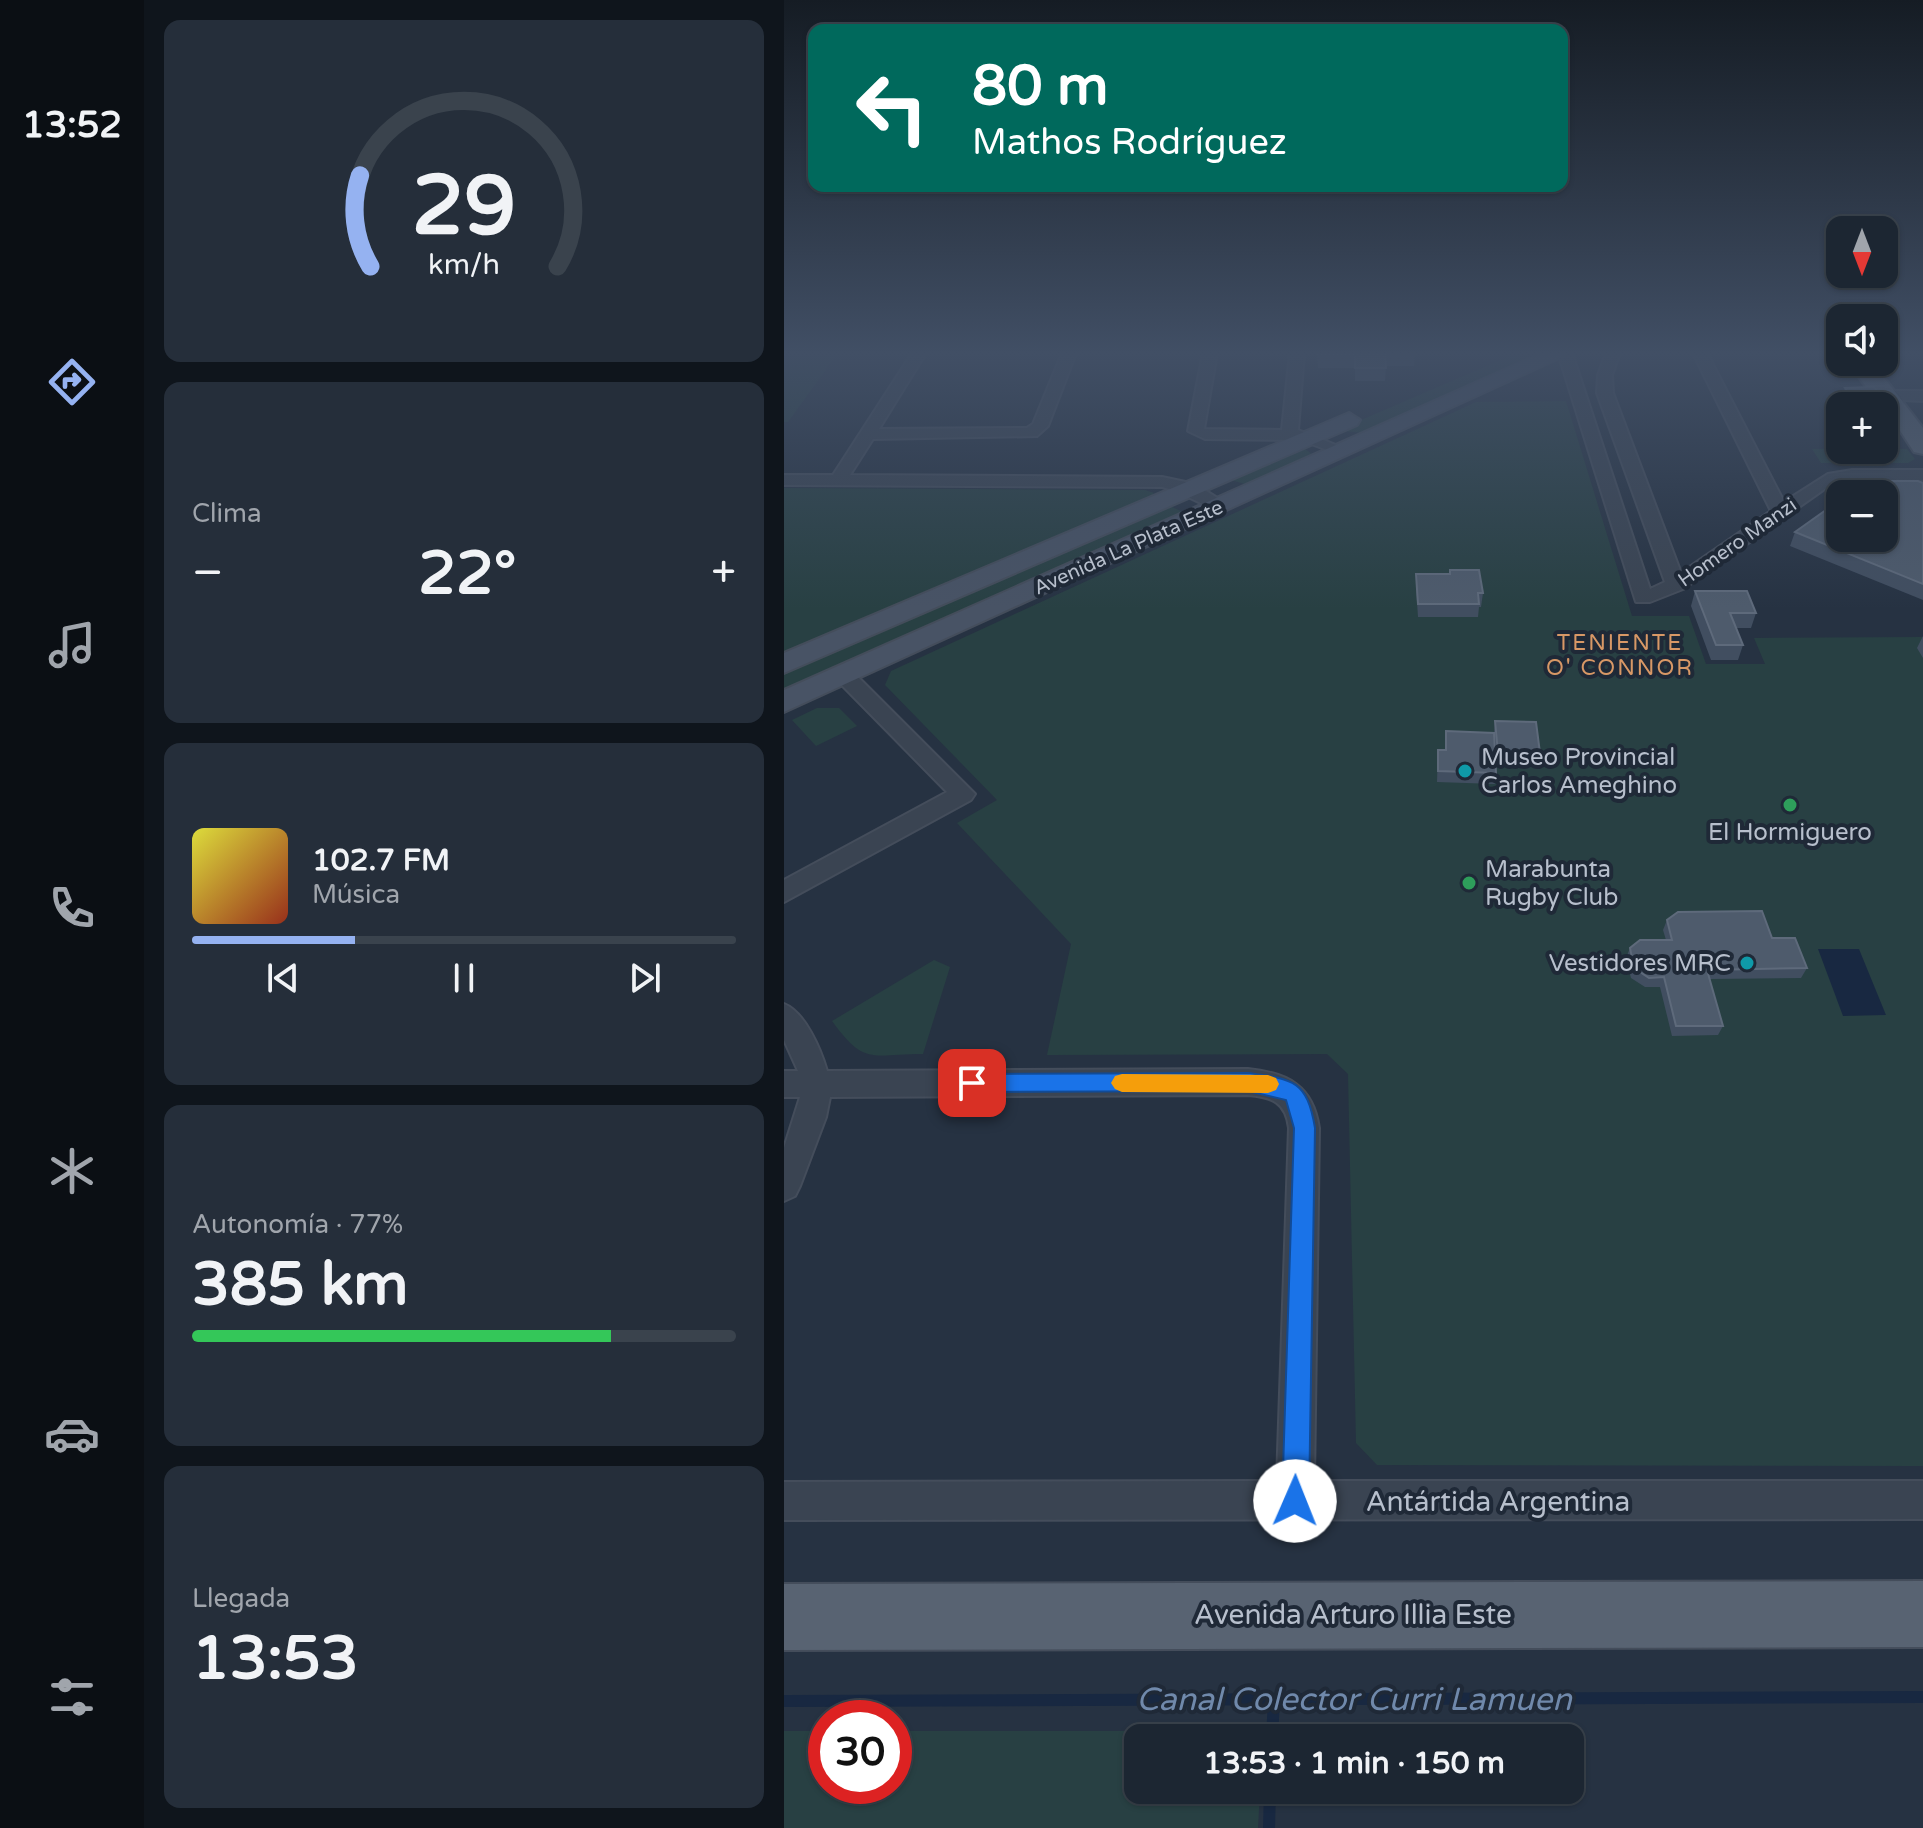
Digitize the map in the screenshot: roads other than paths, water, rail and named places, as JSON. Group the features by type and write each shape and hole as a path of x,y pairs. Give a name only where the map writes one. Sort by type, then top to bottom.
{"main road":[{"name":"Avenida La Plata Este","path":"784,664 1189,488 1293,438"},
{"name":"Avenida La Plata Este","path":"784,702 1371,438"},
{"name":"Avenida Arturo Illia Este","path":"784,1617 1923,1614"}],"street":[{"path":"838,481 865,438"},
{"path":"1309,438 1343,451"},
{"name":"Homero Manzi","path":"1590,438 1643,598 1676,585 1835,477 1923,475"},
{"path":"1622,438 1676,585"},
{"path":"1743,438 1780,512"},
{"path":"784,480 1162,482 1189,488 1221,506"},
{"path":"784,892 963,794 844,675"},
{"path":"784,1016 811,1057 818,1084 811,1114 784,1186"},
{"path":"784,1084 1248,1082 1282,1087 1293,1093 1300,1103 1304,1128 1295,1501"},
{"name":"Antártida Argentina","path":"784,1501 1923,1500"}],"water":[{"path":"1818,949 1859,949 1886,1015 1843,1016"}],"waterway":[{"name":"Canal Colector Curri Lamuen","path":"1274,1699 1923,1697"},
{"name":"Canal Colector Curri Lamuen","path":"784,1701 1274,1699"},
{"path":"1273,1724 1274,1699"},
{"path":"1269,1828 1270,1804"}],"place":[{"name":"Museo Provincial Carlos Ameghino","path":"1465,771"},
{"name":"El Hormiguero","path":"1790,805"},
{"name":"Marabunta Rugby Club","path":"1469,883"},
{"name":"Vestidores MRC","path":"1747,963"}],"district":[{"name":"TENIENTE O' CONNOR","path":"1620,654"}]}
